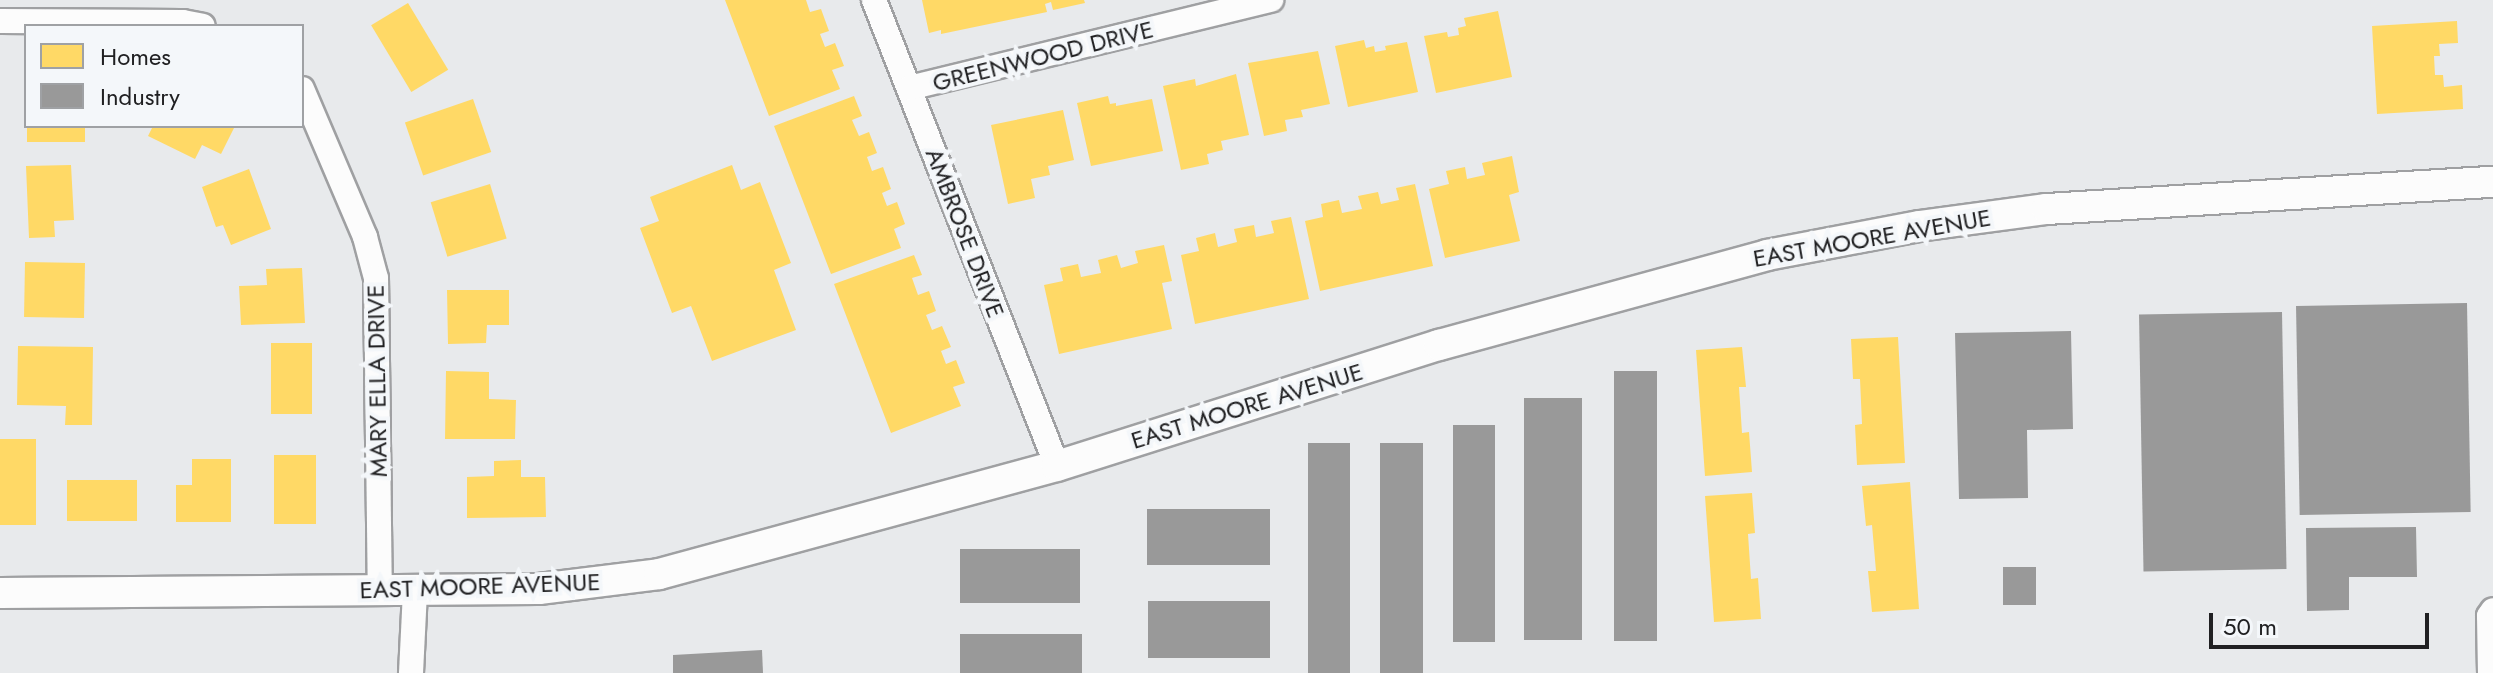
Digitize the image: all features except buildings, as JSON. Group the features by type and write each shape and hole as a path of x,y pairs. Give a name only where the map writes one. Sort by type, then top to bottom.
{"street":[{"name":"AMBROSE DRIVE","path":"874,0 1057,466"},
{"name":"GREENWOOD DRIVE","path":"909,88 1271,0"},
{"path":"0,21 193,24"},
{"name":"MARY ELLA DRIVE","path":"304,94 365,237 376,278 380,591"},
{"name":"EAST MOORE AVENUE","path":"0,593 415,591 581,586 659,574 1057,466 1439,345 1780,252 1919,226 2047,209 2493,182"},
{"path":"411,673 415,591"},
{"path":"2490,673 2489,616 2493,610"}]}
